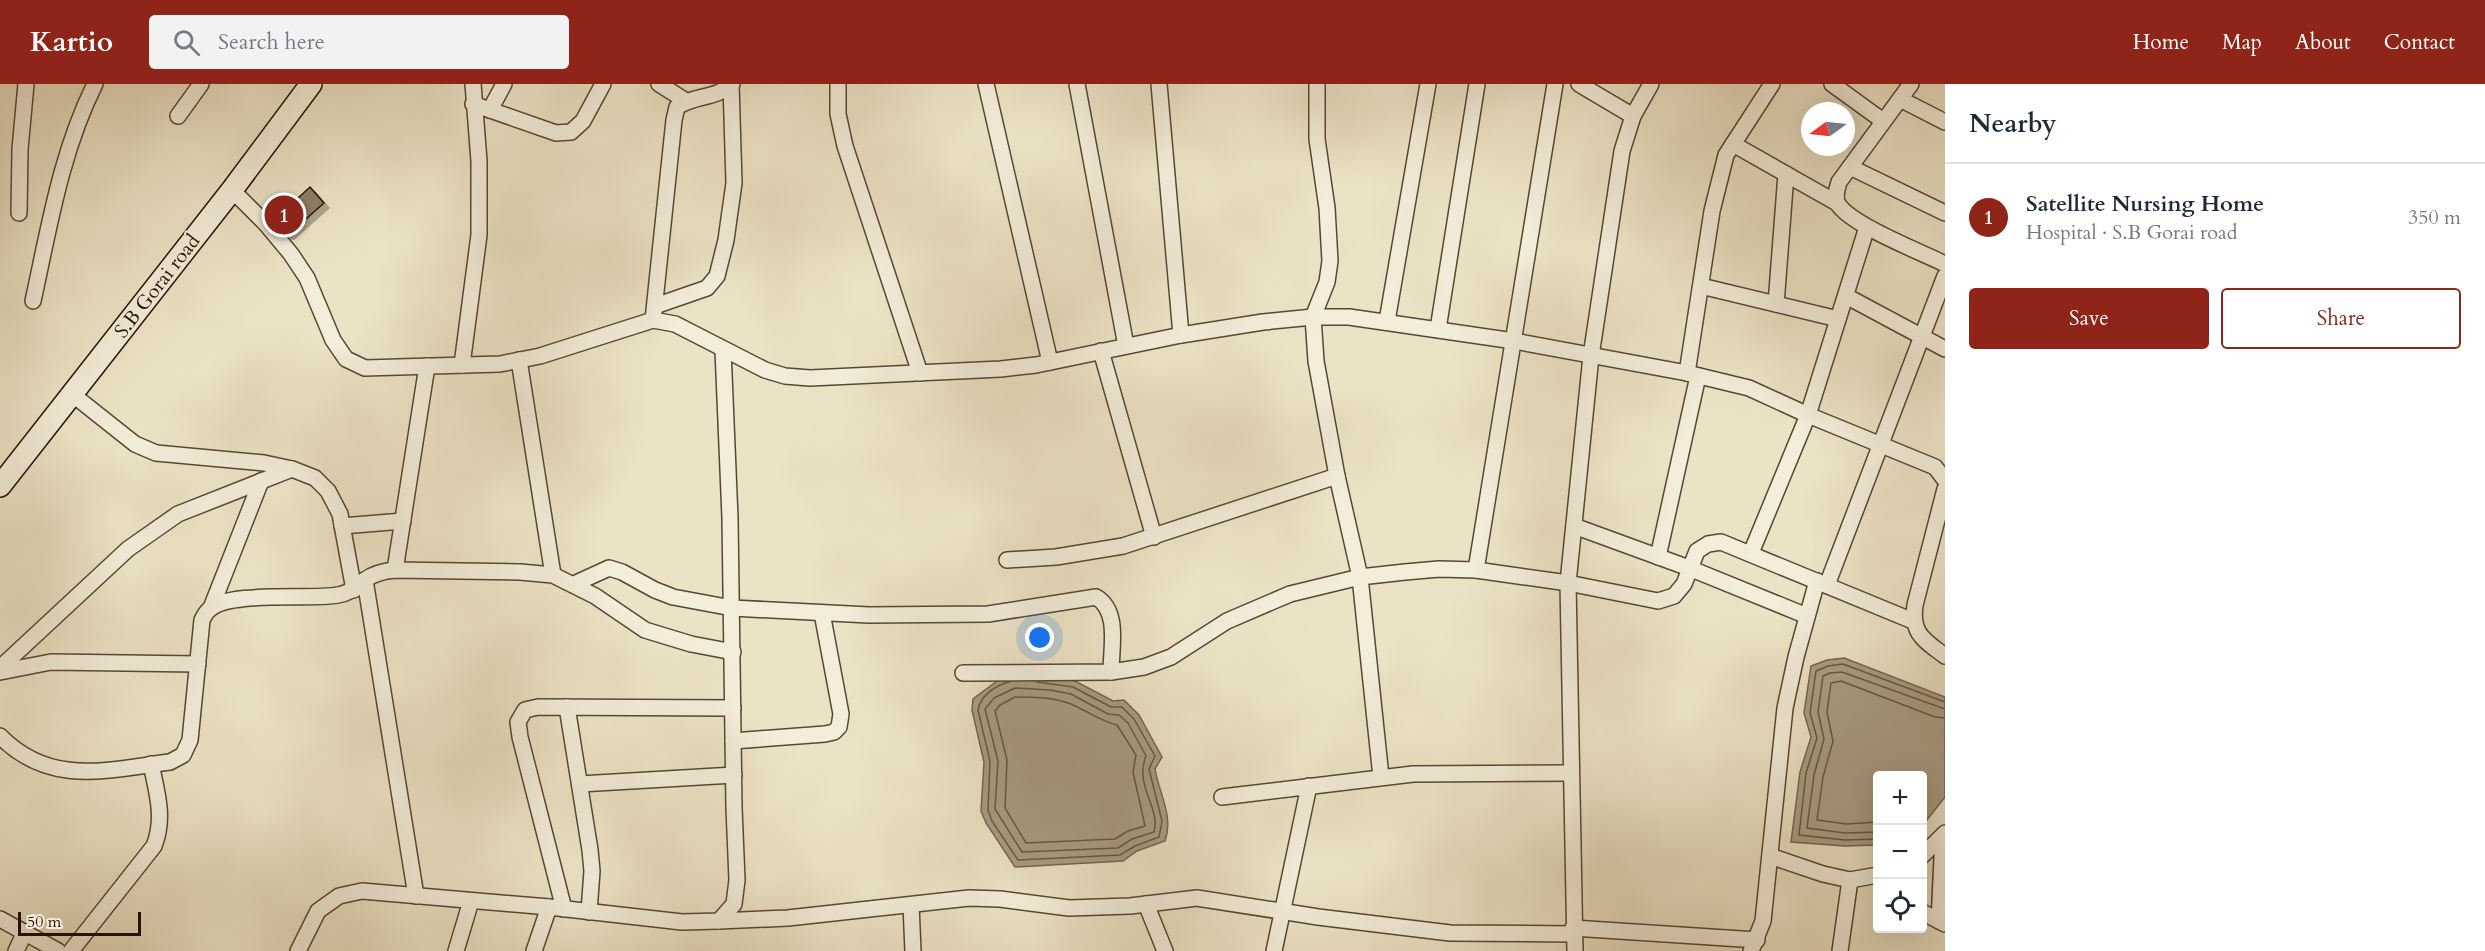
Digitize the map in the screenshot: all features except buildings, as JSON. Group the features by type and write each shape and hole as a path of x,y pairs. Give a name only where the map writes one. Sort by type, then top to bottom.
{"street":[{"path":"19,213 20,149 26,84"},
{"path":"33,301 58,190 72,140 95,84"},
{"path":"178,116 201,84"},
{"name":"S.B Gorai road","path":"0,486 232,190 311,84"},
{"path":"462,365 479,235 479,161 473,84"},
{"path":"490,110 504,84"},
{"path":"473,104 556,133 572,132 583,121 603,84"},
{"path":"659,84 686,101"},
{"path":"232,190 266,224 291,254 307,278 333,340 346,359 365,368 500,364 540,356 654,313 707,288 717,276 726,240 734,183 731,84"},
{"path":"654,313 677,107 686,101 721,93 731,84"},
{"path":"838,84 838,114 845,146 920,373"},
{"path":"986,84 1050,362"},
{"path":"1077,84 1126,346"},
{"path":"1159,84 1181,335"},
{"path":"1317,84 1317,139 1327,208 1330,261 1327,282 1313,317 1317,370 1337,476 1360,576 1381,777"},
{"path":"1387,321 1428,84"},
{"path":"1438,329 1477,84"},
{"path":"1476,570 1555,84"},
{"path":"1575,951 1568,584 1591,356 1622,151 1633,116 1651,84"},
{"path":"1658,556 1693,375 1701,286 1714,201 1726,155 1772,84"},
{"path":"1832,84 1883,121"},
{"path":"1837,203 1835,193 1837,187 1911,84"},
{"path":"1588,86 1633,116"},
{"path":"1900,99 1945,122"},
{"path":"1733,144 1837,203 1845,212 1867,227 1945,264"},
{"path":"1850,167 1945,213"},
{"path":"1776,304 1786,174"},
{"path":"1750,553 1808,415 1867,227"},
{"path":"298,951 318,910 339,896 362,891 549,907 682,922 788,918 969,898 1000,899 1069,908 1146,904 1197,898 1450,933 1573,931 1754,945 1763,921 1785,708 1808,616 1879,445 1945,276"},
{"path":"1701,286 1838,319"},
{"path":"1846,296 1945,348"},
{"path":"654,313 765,370 786,376 810,378 1001,369 1050,362 1181,335 1263,322 1313,317 1387,321 1514,341 1749,388 1935,467 1945,480"},
{"path":"719,921 734,904 737,880 732,608 723,350"},
{"path":"1101,351 1154,537"},
{"path":"519,360 552,575"},
{"path":"395,570 427,366"},
{"path":"72,394 135,444 156,453 264,463 292,469 315,478 328,491 340,514 360,585 416,896"},
{"path":"0,670 128,549 151,531 178,514 292,469"},
{"path":"1007,560 1091,553 1154,537 1337,476"},
{"path":"0,736 12,748 57,770 79,772 170,762 183,755 190,740 202,620 211,608 261,481"},
{"path":"1945,489 1915,605 1913,621 1922,639 1945,656"},
{"path":"342,526 403,521"},
{"path":"1574,526 1658,556 1808,616"},
{"path":"963,673 1111,672 1144,667 1171,657 1227,621 1290,594 1360,576 1439,569 1476,570 1658,601 1674,596 1683,584 1697,551 1708,544 1721,542 1913,621"},
{"path":"574,584 609,568 673,597 732,608 907,616 978,614 1096,597 1106,603 1112,616 1111,672"},
{"path":"211,608 223,602 243,599 330,596 360,585 380,572 395,570 520,572 552,575 574,584 645,630 691,644 732,652"},
{"path":"733,741 825,734 834,732 839,727 841,714 822,613"},
{"path":"0,670 51,662 198,664"},
{"path":"564,909 520,737 518,722 525,710 538,707 733,708"},
{"path":"567,707 592,872 589,912"},
{"path":"71,951 154,846 160,830 160,810 151,764"},
{"path":"1222,797 1381,777 1441,773 1571,773"},
{"path":"580,784 734,776"},
{"path":"1274,951 1309,786"},
{"path":"1927,852 1944,834"},
{"path":"1927,914 1942,923 1944,834"},
{"path":"1770,856 1823,874 1850,880 1873,876"},
{"path":"1840,951 1850,880"},
{"path":"456,951 471,901"},
{"path":"1146,904 1165,951"},
{"path":"911,905 913,951"},
{"path":"534,951 549,907"},
{"path":"0,919 58,951"},
{"path":"16,951 25,932"}],"water":[{"path":"1844,658 1945,697 1945,797 1927,820 1927,771 1873,771 1873,845 1845,846 1791,842 1800,772 1811,737 1804,713 1811,666 1827,660"},
{"path":"1052,677 1075,681 1113,701 1124,700 1139,715 1162,757 1155,769 1167,814 1165,841 1137,851 1123,861 1015,867 986,823 981,811 984,762 972,710 973,699 1001,678"}],"place":[{"name":"Satellite Nursing Home","path":"284,215"}]}
